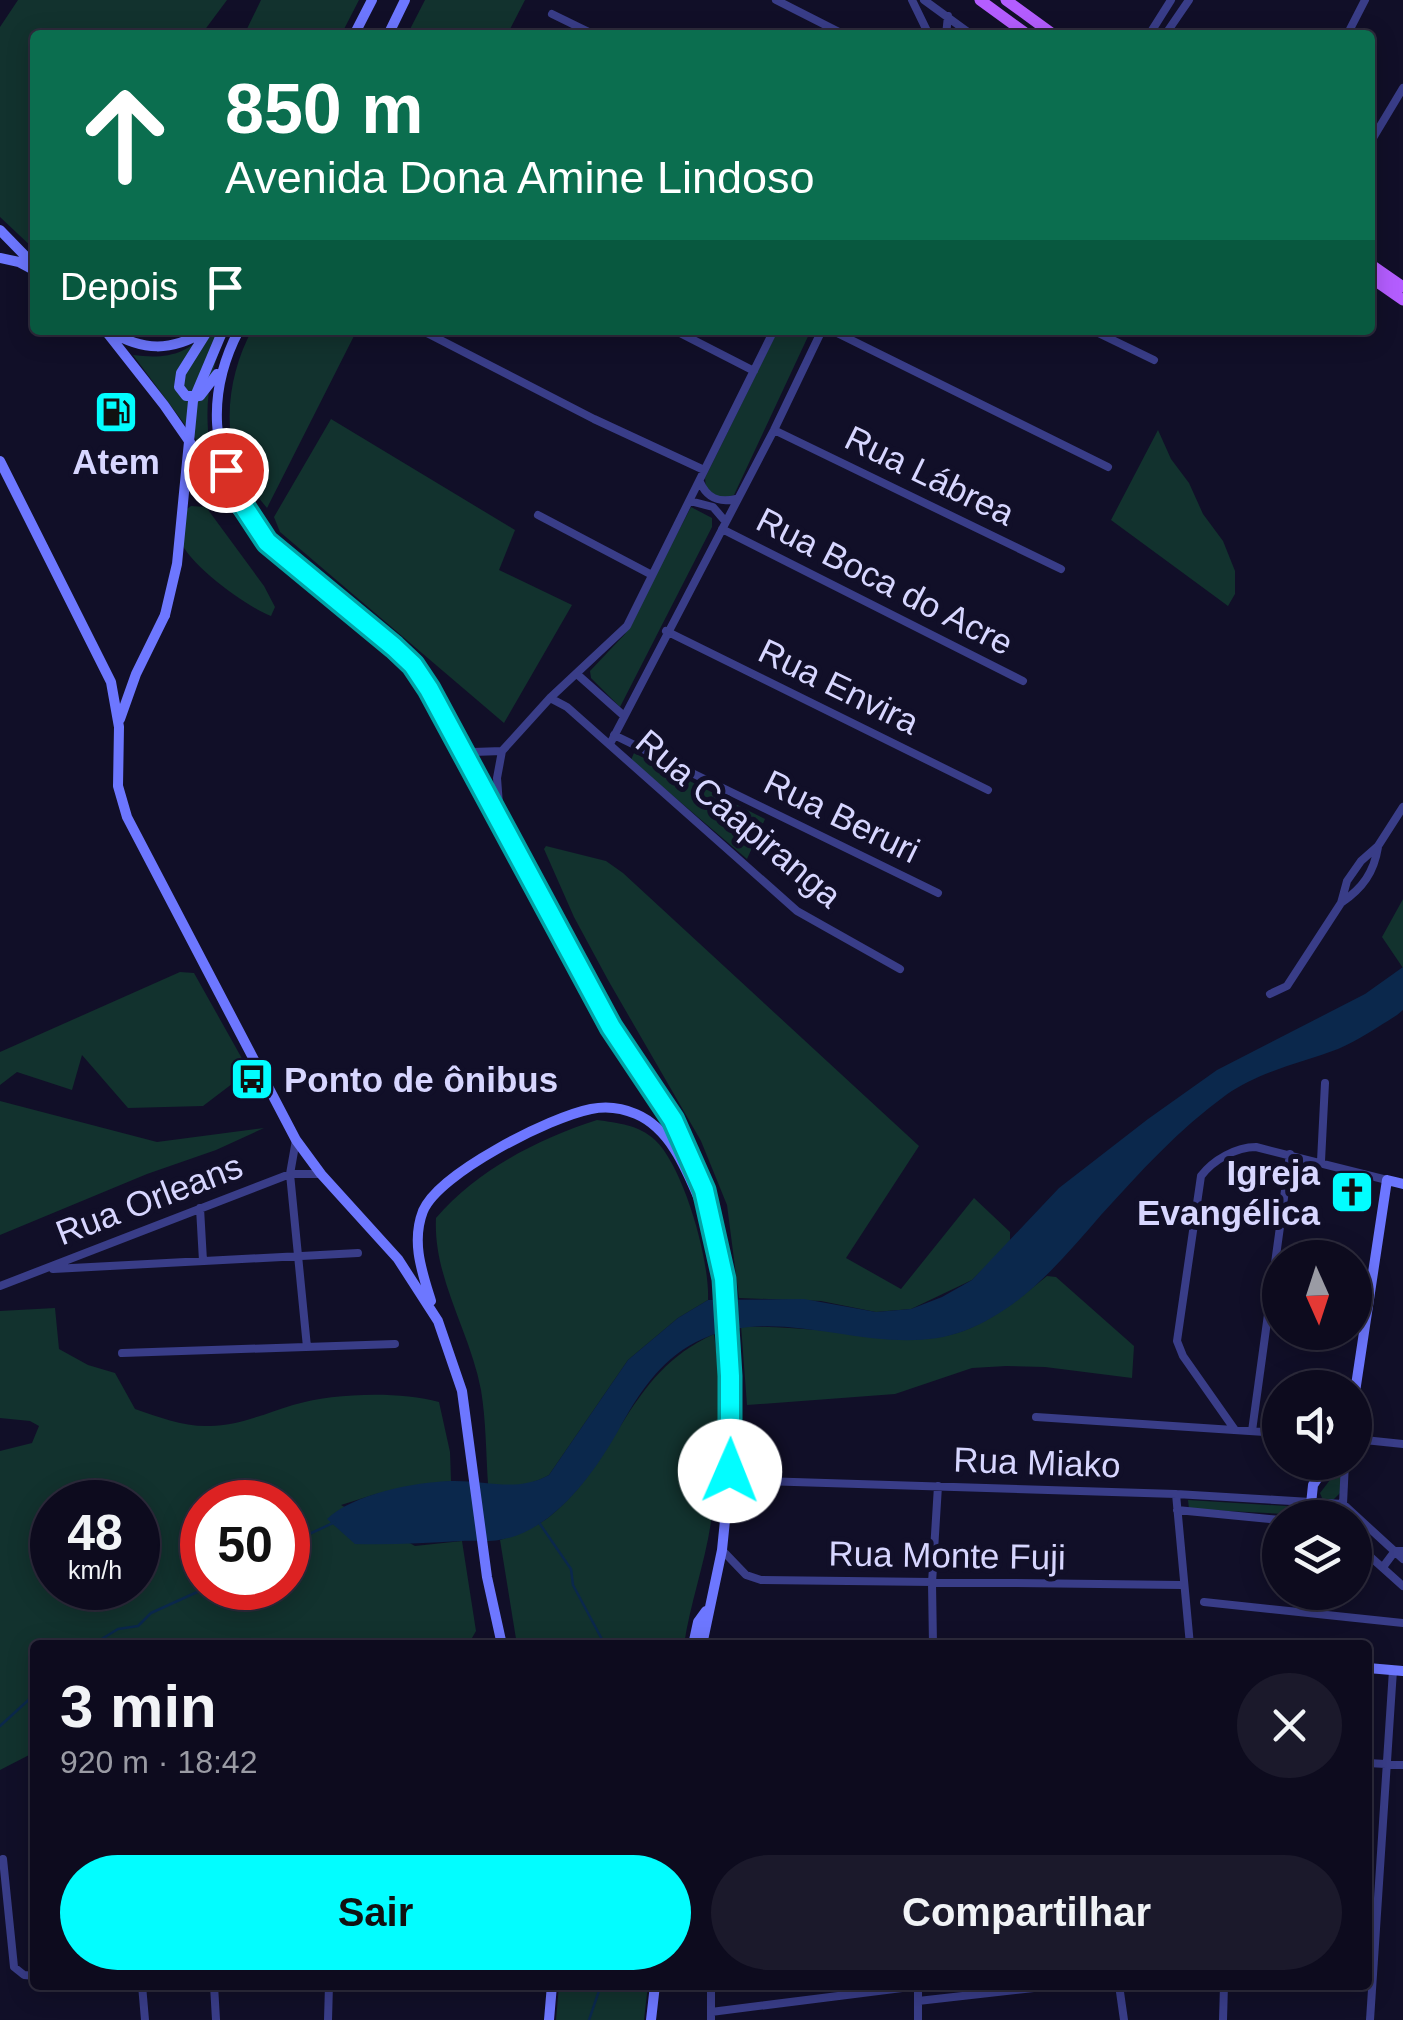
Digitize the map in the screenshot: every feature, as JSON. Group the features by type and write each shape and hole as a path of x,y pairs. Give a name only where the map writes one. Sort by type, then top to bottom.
{"main road":[{"path":"356,30 372,0"},
{"path":"390,30 405,0"},
{"path":"980,0 1021,30"},
{"path":"1006,0 1047,30"},
{"path":"363,30 365,12"},
{"path":"0,230 30,263"},
{"path":"0,258 30,266"},
{"path":"1375,267 1403,287"},
{"path":"1375,280 1403,300"},
{"path":"110,335 237,510 267,542 413,665 611,1027 673,1120 704,1190 716,1239 724,1279 730,1376 732,1451 722,1550 703,1640"},
{"path":"115,335 151,348 188,341 198,335"},
{"path":"204,335 178,386 186,396 200,396 222,367 237,335"},
{"path":"119,727 136,674 165,615 177,564 193,402 221,335"},
{"path":"222,367 217,424 226,470 267,542"},
{"path":"0,461 111,682 119,727 118,786 127,818 296,1140 321,1174 398,1258 438,1321"},
{"path":"501,1640 487,1577 462,1391 418,1249 419,1228 429,1200 449,1178 498,1149 577,1112 618,1108 639,1115 656,1127 674,1148 716,1239"},
{"path":"1358,1370 1387,1180 1403,1184"},
{"path":"693,1640 698,1622 710,1606"},
{"path":"1372,1668 1398,1671"},
{"path":"549,2020 552,1990"},
{"path":"651,2020 654,1990"}],"street":[{"path":"776,0 836,30"},
{"path":"912,0 926,30"},
{"path":"924,0 966,30"},
{"path":"1152,30 1171,0"},
{"path":"1168,30 1189,0"},
{"path":"1350,30 1365,0"},
{"path":"552,14 585,30"},
{"path":"947,30 948,16"},
{"path":"1375,134 1403,88"},
{"path":"431,335 704,470"},
{"path":"684,335 754,371"},
{"path":"500,822 496,778 502,751 550,698 624,630 772,335"},
{"path":"612,740 820,335"},
{"path":"841,335 1108,468"},
{"path":"1102,335 1154,360"},
{"name":"Rua Lábrea","path":"774,430 1060,570"},
{"path":"700,482 710,497 723,502 737,499"},
{"name":"Rua Boca do Acre","path":"690,501 714,507 724,525 1023,681"},
{"path":"538,515 652,575"},
{"name":"Rua Envira","path":"666,631 988,790"},
{"path":"567,707 564,696 576,676"},
{"path":"576,676 623,715"},
{"name":"Rua Caapiranga","path":"550,698 612,740 797,912 900,969"},
{"name":"Rua Beruri","path":"612,740 938,893"},
{"path":"459,744 473,752 502,751"},
{"path":"1270,994 1287,986 1341,903 1347,882 1361,860 1378,846 1403,807"},
{"path":"1341,903 1358,891 1375,868 1378,846"},
{"path":"1320,1162 1325,1083"},
{"path":"296,1140 290,1174 307,1347"},
{"path":"1235,1430 1182,1356 1177,1332 1201,1176 1208,1167 1242,1148 1290,1154 1387,1180"},
{"path":"1252,1431 1290,1154"},
{"name":"Rua Orleans","path":"0,1286 290,1174 321,1174"},
{"path":"200,1208 203,1261"},
{"path":"45,1270 358,1253"},
{"path":"122,1353 395,1344"},
{"path":"1036,1417 1262,1432"},
{"path":"1372,1440 1403,1444"},
{"name":"Rua Miako","path":"760,1481 1176,1494 1262,1500"},
{"path":"934,1640 932,1583 938,1486"},
{"path":"1176,1494 1189,1640"},
{"path":"1177,1510 1262,1518"},
{"path":"1372,1528 1403,1559"},
{"name":"Rua Monte Fuji","path":"722,1550 746,1575 761,1580 1182,1584"},
{"path":"1382,1567 1399,1551"},
{"path":"1372,1558 1403,1586"},
{"path":"1204,1602 1403,1623"},
{"path":"1370,2020 1398,1671"},
{"path":"1372,1763 1403,1766"},
{"path":"4,1859 14,1967 30,1976"},
{"path":"143,1990 146,2020"},
{"path":"214,1990 216,2020"},
{"path":"328,2020 329,1990"},
{"path":"711,1990 711,2016 890,1990"},
{"path":"918,1990 918,2020"},
{"path":"918,2001 1016,1990"},
{"path":"1120,1990 1124,2020"},
{"path":"1223,2020 1224,1990"}],"green space":[{"path":"18,0 227,0 205,30 30,30 30,245 0,217 0,27"},
{"path":"261,0 359,0 344,30 246,30"},
{"path":"425,0 525,0 510,30 410,30"},
{"path":"203,335 225,335 209,394 212,461 133,355 174,354"},
{"path":"250,335 354,335 267,508 243,476 231,440 230,402"},
{"path":"776,335 809,335 734,495 721,499 706,489 705,478"},
{"path":"331,419 515,530 499,570 572,605 504,723 280,532 274,517"},
{"path":"1158,430 1203,514 1223,541 1235,571 1235,594 1228,606 1111,520"},
{"path":"191,506 206,507 264,586 275,607 271,616 220,584 186,550 180,540 177,516"},
{"path":"691,507 712,518 712,527 620,707 591,678 590,671 625,634"},
{"path":"634,753 765,819 747,859 631,760"},
{"path":"546,846 606,861 623,873 919,1146 846,1258 901,1289 974,1198 1010,1232 1010,1242 972,1280 911,1309 876,1312 821,1301 739,1298 727,1205 701,1141 574,917"},
{"path":"1403,899 1403,968 1382,937"},
{"path":"180,972 194,973 249,1071 203,1106 128,1108 82,1055 72,1090 17,1072 0,1085 0,1052"},
{"path":"0,1101 157,1142 264,1128 0,1235"},
{"path":"597,1120 642,1131 666,1153 693,1216 705,1262 708,1300 678,1318 628,1360 549,1475 520,1485 488,1484 481,1390 440,1262 436,1218 470,1185 510,1158"},
{"path":"1047,1276 1056,1277 1134,1346 1132,1378 1045,1367 972,1368 895,1394 747,1405 741,1326 927,1339 963,1331 986,1320"},
{"path":"55,1308 59,1349 88,1365 115,1373 135,1409 181,1423 231,1424 309,1401 346,1396 405,1396 439,1402 450,1452 451,1481 376,1494 341,1505 415,1546 462,1541 476,1631 471,1640 30,1640 30,1755 0,1770 0,1451 32,1443 39,1426 30,1421 0,1418 0,1311"},
{"path":"714,1334 719,1404 717,1475 685,1640 516,1640 500,1540 544,1521 573,1495 641,1395 684,1351"},
{"path":"1330,1480 1342,1480 1342,1491 1333,1500 1323,1500 1320,1493"},
{"path":"1188,1500 1262,1505 1262,1513 1189,1509"},
{"path":"559,1990 647,1990 644,2020 556,2020"}],"water":[{"path":"1403,967 1403,1010 1346,1045 1267,1074 1226,1095 1160,1152 1040,1282 985,1322 931,1339 898,1340 761,1326 728,1330 696,1342 650,1380 608,1448 569,1499 536,1526 518,1535 490,1541 355,1544 327,1519 368,1496 403,1487 451,1481 513,1485 549,1475 628,1360 678,1318 708,1300 804,1299 876,1312 911,1309 942,1297 972,1280 1059,1188 1148,1119 1217,1070 1365,994"}],"waterway":[{"path":"310,1534 335,1522"},
{"path":"540,1524 571,1569 573,1585 602,1640"},
{"path":"100,1640 118,1629 138,1626 151,1613 180,1600"},
{"path":"0,1726 30,1699"},
{"path":"589,2020 599,1990"}],"place":[{"name":"Atem","path":"116,412"},
{"name":"Ponto de ônibus","path":"252,1079"},
{"name":"Igreja Evangélica","path":"1352,1192"}],"route":[{"path":"226,470 267,542 413,665 611,1027 673,1120 704,1190 724,1279 730,1471"}]}
